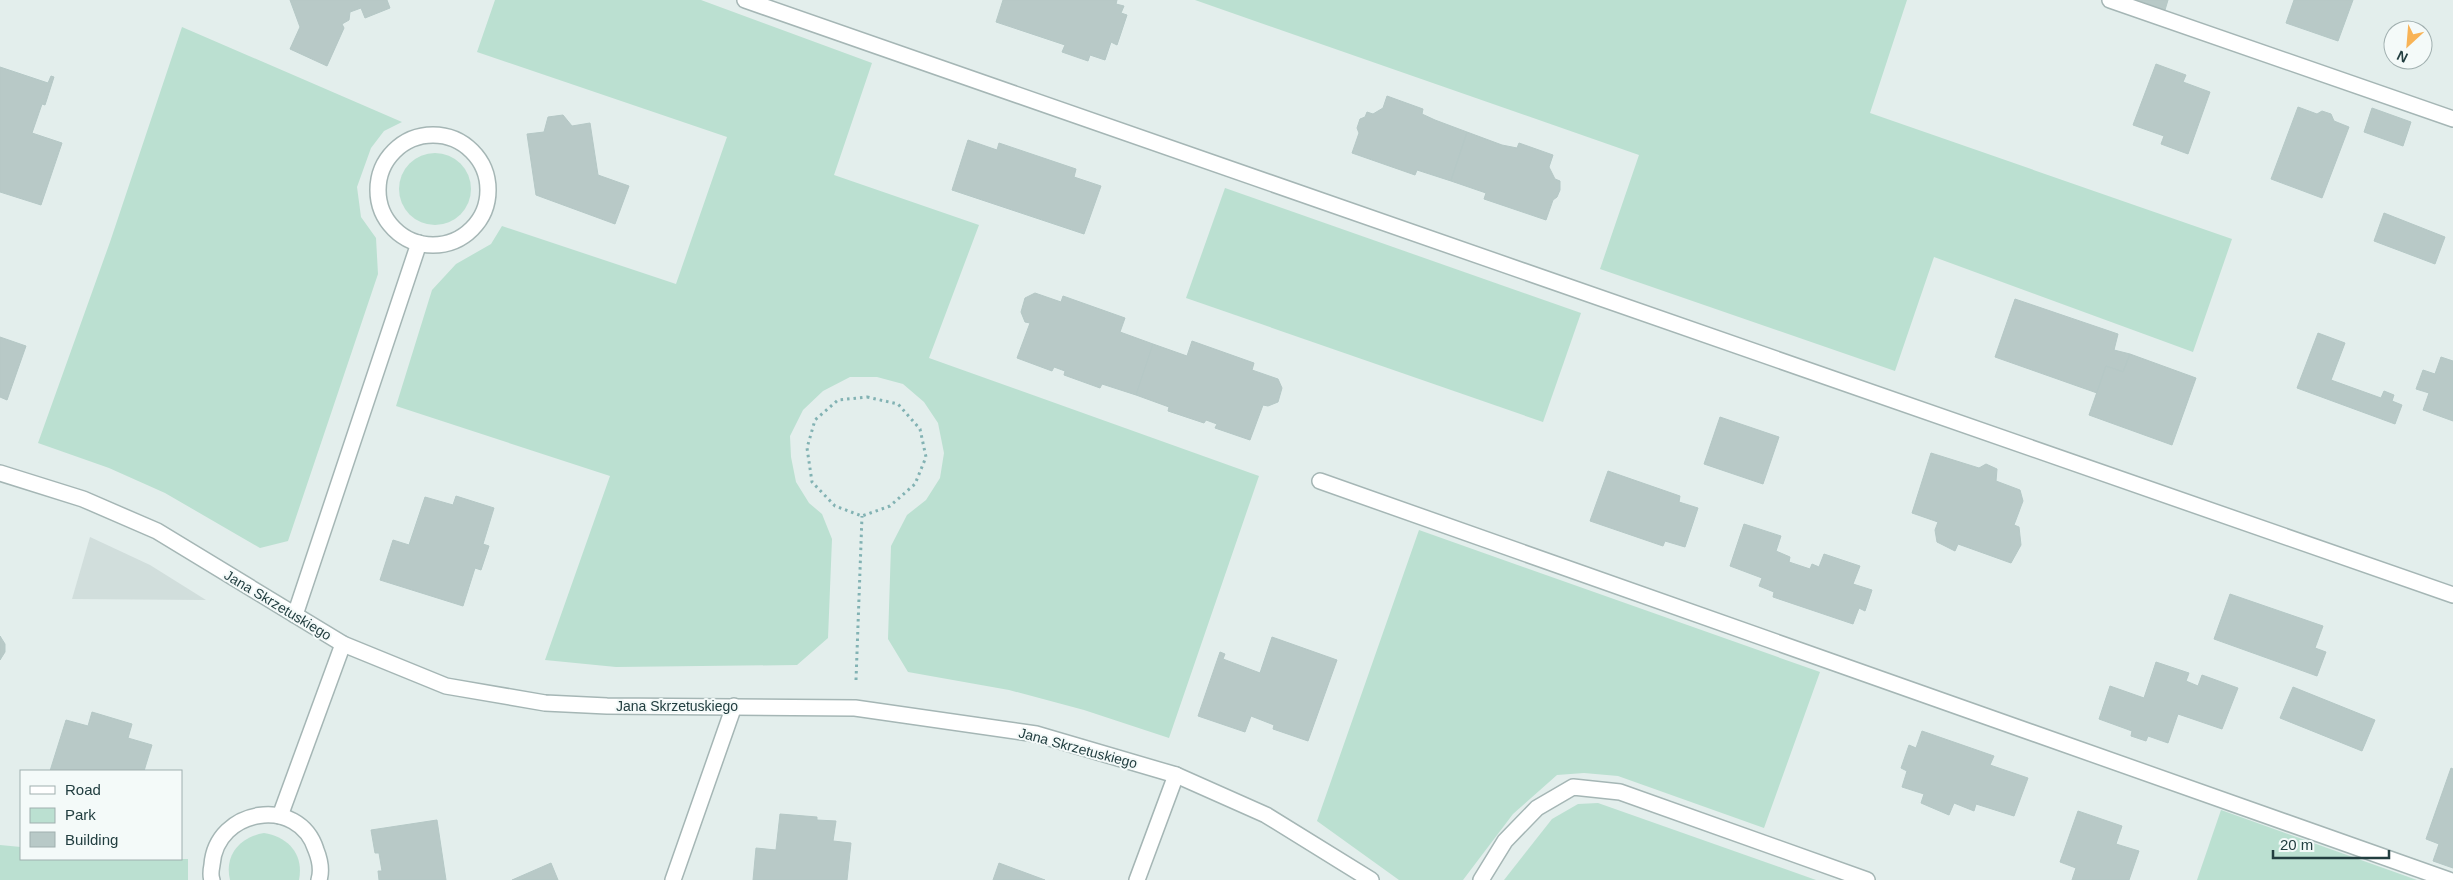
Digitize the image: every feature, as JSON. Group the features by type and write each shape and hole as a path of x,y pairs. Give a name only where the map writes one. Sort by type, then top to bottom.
{"street":[{"path":"745,0 2453,595"},
{"path":"2110,0 2453,119"},
{"path":"435,135 453,139 468,148 480,161 487,177 488,194 484,212 475,227 461,238 445,245 427,246 420,243 410,241 394,230 383,215 378,196 379,177 386,160 400,146 416,138 435,135"},
{"path":"295,616 420,243"},
{"name":"Jana Skrzetuskiego","path":"0,473 82,500 157,531 343,644 446,686 545,703 607,706 854,708 1036,734 1176,775 1266,815 1372,880"},
{"path":"1320,481 2450,880"},
{"path":"280,816 343,644"},
{"path":"674,880 734,706"},
{"path":"1137,880 1176,775"},
{"path":"1481,880 1505,841 1537,808 1573,787 1620,792 1866,880"},
{"path":"212,880 213,853 221,836 243,818 263,814 280,816 300,826 314,842 320,862 319,880"}],"path":[{"path":"867,396 898,404 920,428 926,457 915,484 890,506 862,516 835,506 812,482 806,448 815,420 838,400 867,396"},
{"path":"854,708 862,516"}],"shaded area":[{"path":"90,537 150,565 206,600 72,599"}],"green space":[{"path":"495,0 701,0 872,63 834,175 979,225 929,358 1259,476 1169,738 1084,710 1009,690 908,672 888,639 891,546 907,515 926,500 940,478 944,453 938,423 924,402 903,384 877,377 850,377 823,391 803,410 790,436 791,457 796,482 809,503 822,514 832,539 828,638 797,665 616,667 545,660 610,476 396,406 432,290 456,264 491,244 502,226 676,284 727,137 477,52"},
{"path":"1195,0 1907,0 1870,113 2232,239 2193,352 1934,257 1895,371 1600,269 1639,155"},
{"path":"182,27 402,122 384,131 371,148 357,187 361,217 376,238 378,274 288,541 260,548 165,493 109,468 38,443 110,242"},
{"path":"435,153 455,159 465,169 471,189 465,209 455,219 435,225 415,219 405,209 399,189 405,169 415,159"},
{"path":"1225,188 1581,313 1543,422 1186,298"},
{"path":"1419,530 1820,672 1764,828 1618,776 1584,773 1557,775 1513,814 1463,880 1399,880 1317,821"},
{"path":"1598,803 1816,880 1504,880 1552,819 1578,804"},
{"path":"2221,810 2417,880 2197,880"},
{"path":"264,833 281,839 293,849 299,863 299,880 230,880 229,863 236,849 241,843 255,835"},
{"path":"0,845 20,847 20,860 188,859 188,880 0,880"}],"building":[{"path":"290,0 387,0 390,8 365,18 361,8 350,12 349,20 342,24 344,28 327,66 290,49 300,27"},
{"path":"1003,0 1117,0 1116,4 1124,6 1121,13 1127,15 1117,45 1111,42 1105,60 1090,55 1088,61 1062,52 1065,45 996,22"},
{"path":"2136,0 2168,0 2165,10"},
{"path":"2294,0 2353,0 2338,41 2286,23"},
{"path":"2156,64 2186,75 2183,82 2210,92 2188,154 2161,144 2164,136 2133,125"},
{"path":"0,67 48,83 51,76 54,77 45,105 42,104 32,133 62,143 41,205 0,192"},
{"path":"1387,96 1423,109 1422,114 1467,132 1451,181 1417,170 1415,175 1352,153 1359,133 1357,128 1360,119 1365,117 1367,112 1373,114 1383,108"},
{"path":"2298,107 2317,114 2322,111 2331,114 2334,121 2349,127 2322,198 2271,179"},
{"path":"2372,108 2411,122 2403,146 2364,132"},
{"path":"563,115 572,126 590,123 598,175 629,186 615,224 536,195 527,134 544,132 548,117"},
{"path":"1467,132 1502,145 1517,148 1519,143 1553,155 1549,167 1555,179 1560,181 1560,190 1557,197 1553,200 1546,220 1484,199 1486,193 1451,181"},
{"path":"968,140 997,150 999,143 1076,169 1074,177 1101,186 1084,234 952,190"},
{"path":"2384,213 2445,237 2435,264 2374,241"},
{"path":"1035,293 1061,302 1063,296 1125,318 1120,332 1153,344 1136,395 1102,384 1100,388 1064,375 1065,371 1054,367 1052,371 1017,358 1030,323 1025,322 1021,312 1025,298"},
{"path":"2015,299 2118,334 2114,350 2130,354 2123,372 2106,366 2097,393 1995,357"},
{"path":"2318,333 2345,343 2331,380 2381,398 2384,391 2394,395 2392,401 2402,405 2395,424 2297,388"},
{"path":"0,337 26,346 7,400 0,397"},
{"path":"1192,341 1254,363 1252,370 1278,379 1282,388 1278,402 1268,406 1263,405 1250,440 1215,428 1217,424 1206,420 1204,423 1168,411 1169,407 1136,395 1153,344 1187,356"},
{"path":"2130,354 2196,378 2172,445 2089,415 2106,366 2123,372"},
{"path":"2441,357 2453,361 2453,421 2423,410 2429,393 2416,389 2423,370 2435,374"},
{"path":"1720,417 1779,437 1763,484 1704,464"},
{"path":"1931,453 1979,468 1986,464 1997,469 1996,481 2020,490 2023,501 2014,525 2019,527 2021,545 2011,563 1958,544 1955,551 1937,542 1935,530 1938,522 1912,513"},
{"path":"1608,471 1680,496 1679,502 1698,508 1685,547 1665,541 1663,546 1590,521"},
{"path":"456,496 494,508 483,544 489,546 481,570 475,568 463,606 380,580 393,540 409,545 425,497 453,505"},
{"path":"1744,524 1781,536 1776,551 1790,557 1789,562 1810,569 1812,564 1819,567 1824,554 1860,566 1853,584 1872,590 1865,611 1859,608 1853,624 1773,597 1774,592 1759,586 1762,578 1730,566"},
{"path":"2230,594 2323,626 2315,648 2326,652 2317,676 2214,639"},
{"path":"0,636 5,644 5,652 0,660"},
{"path":"1272,637 1337,660 1308,741 1273,729 1274,725 1251,716 1245,732 1198,716 1220,652 1225,654 1223,659 1260,673"},
{"path":"2156,662 2189,673 2186,681 2198,686 2202,675 2238,688 2222,729 2178,714 2168,743 2148,736 2146,741 2131,736 2132,731 2099,719 2110,686 2144,698"},
{"path":"2293,687 2375,720 2362,751 2280,718"},
{"path":"92,712 132,724 128,738 152,745 144,770 50,770 66,720 88,726"},
{"path":"1922,731 1994,756 1990,765 2028,778 2014,816 1976,804 1974,811 1954,803 1949,815 1921,803 1924,794 1902,787 1907,771 1901,768 1909,745 1916,748"},
{"path":"2451,768 2453,769 2453,868 2433,861 2439,844 2426,839"},
{"path":"2078,811 2122,826 2116,844 2139,851 2129,880 2072,880 2076,868 2060,862"},
{"path":"780,814 817,817 817,820 836,821 833,841 851,843 847,880 753,880 756,848 776,850"},
{"path":"437,820 446,880 379,880 378,871 382,871 379,853 375,853 371,830"},
{"path":"551,863 558,880 512,880"},
{"path":"999,863 1045,880 993,880"}]}
